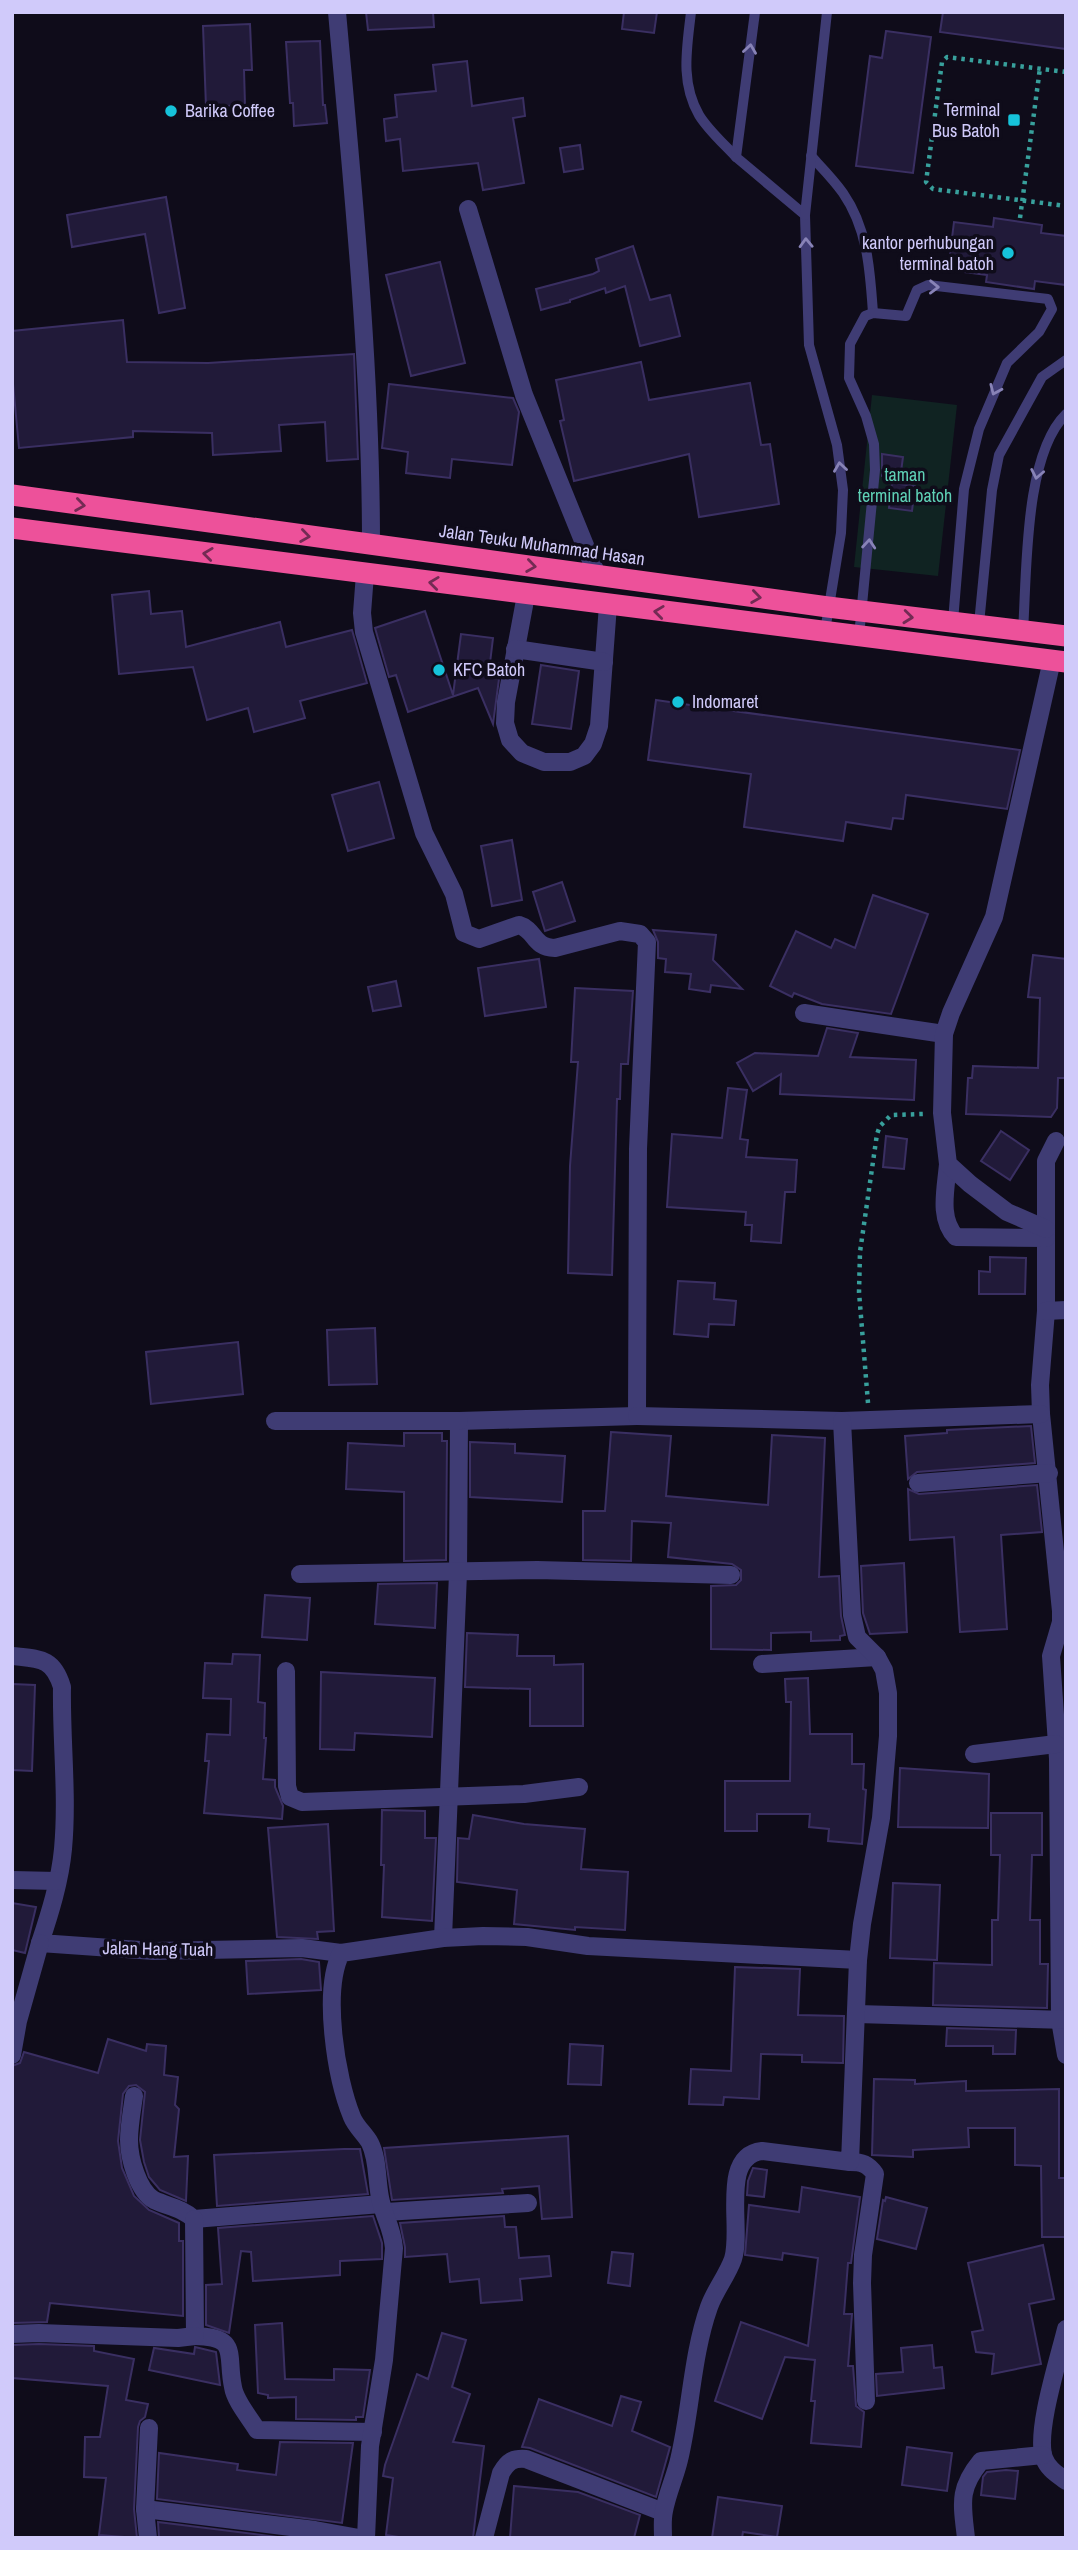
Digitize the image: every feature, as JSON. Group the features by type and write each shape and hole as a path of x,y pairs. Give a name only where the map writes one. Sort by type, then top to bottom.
{"highway":[{"name":"Jalan Teuku Muhammad Hasan","path":"12,495 863,612 1066,636"},
{"path":"12,528 1059,661"},
{"path":"948,648 953,621"},
{"path":"976,652 979,624"},
{"path":"1020,656 1023,631"}],"street":[{"path":"337,12 359,255 371,459 371,545"},
{"path":"468,209 524,394 597,575"},
{"path":"365,574 362,613 364,632 424,833 454,894 464,933 479,939 519,925 529,930 536,941 548,948 620,931 640,934 647,943 638,1149 637,1416"},
{"path":"526,595 506,702 505,723 510,740 522,753 544,762 570,762 583,756 593,744 599,726 608,605"},
{"path":"516,649 604,662"},
{"path":"1046,1233 956,1237 947,1227 944,1205 948,1164 942,1113 944,1034 994,917 1059,661"},
{"path":"804,1013 944,1034"},
{"path":"1056,1141 1046,1161 1046,1311 1040,1385 1041,1414 1055,1483 1061,1611 1061,1622 1051,1656 1060,1754 1063,2020 1066,2055"},
{"path":"948,1164 1007,1212 1046,1233"},
{"path":"1046,1311 1066,1310"},
{"path":"275,1421 459,1421 637,1416 842,1421 1041,1414"},
{"path":"443,1938 458,1573 459,1421"},
{"path":"842,1421 852,1615 857,1637 877,1657 887,1680 888,1736 881,1818 858,1960 850,2162"},
{"path":"918,1483 1055,1483"},
{"path":"300,1574 537,1570 731,1575"},
{"path":"12,1656 48,1662 57,1671 61,1687 65,1814 63,1850 57,1881 18,2021 12,2055"},
{"path":"762,1664 877,1657"},
{"path":"286,1671 287,1786 290,1797 302,1802 524,1794 579,1787"},
{"path":"974,1754 1060,1754"},
{"path":"12,1880 57,1881"},
{"name":"Jalan Hang Tuah","path":"40,1943 154,1951 302,1948 341,1953 443,1938 483,1936 527,1937 588,1946 858,1960"},
{"path":"341,1953 334,1966 332,1982 335,2058 352,2119 370,2143 375,2158 383,2208 392,2230 394,2248 384,2360 373,2432 366,2538"},
{"path":"857,2014 1063,2020"},
{"path":"134,2096 129,2140 139,2181 154,2199 175,2206 194,2219 528,2203"},
{"path":"663,2538 663,2512 679,2461 710,2305 724,2280 737,2243 737,2173 742,2160 751,2152 861,2162 870,2166 875,2174 863,2255 866,2401"},
{"path":"194,2219 195,2336"},
{"path":"1066,2329 1043,2429 1043,2455 1049,2468 1066,2482"},
{"path":"12,2334 218,2337 227,2344 231,2353 233,2389 257,2430 373,2432"},
{"path":"148,2538 145,2509 149,2428"},
{"path":"966,2538 961,2499 968,2477 981,2461 1043,2455"},
{"path":"484,2538 500,2473 506,2464 515,2458 526,2459 663,2512"},
{"path":"145,2509 359,2538"}],"lane":[{"path":"691,12 685,66 689,92 700,116 736,157 804,215"},
{"path":"736,157 755,12"},
{"path":"824,632 841,533 843,490 837,445 809,345 804,215 827,12"},
{"path":"811,156 843,192 858,219 868,252 873,313"},
{"path":"859,637 875,470 874,444 866,416 849,378 850,344 861,320 873,313 906,316 917,290 928,285 1048,299 1052,305 1038,332 1007,363 979,429 964,489 953,621"},
{"path":"979,624 992,490 999,455 1042,377 1066,360"},
{"path":"1023,631 1032,499 1041,455 1055,424 1066,414"}],"path":[{"path":"1066,72 947,57 942,62 926,182 933,189 1066,206"},
{"path":"1020,218 1040,68"},
{"path":"869,1420 859,1292 860,1252 877,1134 880,1126 891,1115 942,1113"}],"green space":[{"name":"taman terminal batoh","path":"872,395 957,405 938,576 854,567"}],"building":[{"path":"366,12 433,12 434,27 368,30"},
{"path":"624,12 657,12 654,33 622,29"},
{"path":"943,12 1066,12 1066,49 940,32"},
{"path":"250,24 252,70 244,70 245,105 206,107 203,26"},
{"path":"886,31 931,37 913,173 856,166 870,56 882,58"},
{"path":"320,41 323,105 327,123 294,126 286,42"},
{"path":"467,61 472,106 523,98 525,116 513,118 524,183 483,190 478,163 403,171 400,139 386,141 384,119 397,117 395,95 436,91 433,65"},
{"path":"580,145 583,169 564,172 560,148"},
{"path":"166,197 185,308 159,313 145,234 72,247 67,215"},
{"name":"kantor perhubungan terminal batoh","path":"994,218 1042,225 1041,233 1066,236 1066,285 1035,281 1034,289 986,282 987,275 948,270 954,222 993,227"},
{"path":"633,246 650,300 670,295 680,336 640,346 625,286 606,293 605,288 541,310 536,289 593,274 599,271 596,259"},
{"path":"440,262 465,363 411,376 386,275"},
{"path":"123,320 127,362 208,363 354,354 358,459 327,461 325,422 279,425 281,451 213,455 212,433 133,431 133,437 19,448 12,373 12,331"},
{"path":"641,362 649,400 750,383 761,445 770,444 779,504 699,517 689,454 574,481 560,421 564,420 556,380"},
{"path":"389,384 513,398 519,412 512,465 452,459 450,478 406,473 408,452 382,448"},
{"path":"882,454 903,457 900,479 882,476"},
{"path":"892,483 915,486 912,511 889,508"},
{"path":"149,591 151,614 182,611 186,647 280,622 286,647 352,630 367,683 300,701 305,718 254,732 248,708 207,720 193,667 119,674 112,595"},
{"path":"425,611 453,695 461,634 493,638 490,663 501,664 493,724 478,688 408,712 396,675 389,677 375,628"},
{"path":"541,665 579,671 571,729 532,724"},
{"path":"656,700 1020,750 1007,809 906,795 903,819 893,818 891,829 846,822 843,841 744,827 751,774 648,760"},
{"path":"379,782 394,838 348,851 332,795"},
{"path":"512,840 522,900 492,906 481,846"},
{"path":"562,882 575,921 545,931 533,892"},
{"path":"873,895 928,914 891,1014 822,1004 794,993 792,997 770,986 796,931 831,948 835,939 855,948"},
{"path":"653,930 716,935 713,960 742,989 711,985 710,992 689,989 691,974 665,972 666,959 658,958 658,942"},
{"path":"1033,955 1066,959 1066,1078 1058,1078 1057,1108 1051,1117 966,1114 968,1078 972,1078 973,1066 1038,1068 1040,998 1028,997"},
{"path":"539,959 546,1007 485,1016 478,968"},
{"path":"396,981 401,1006 373,1011 368,987"},
{"path":"575,988 633,991 628,1064 621,1064 620,1099 617,1099 612,1275 568,1273 570,1166 578,1062 571,1062"},
{"path":"827,1028 858,1033 850,1057 916,1060 914,1100 780,1094 781,1074 753,1091 737,1063 755,1053 818,1056"},
{"path":"728,1088 747,1090 740,1139 748,1140 746,1157 797,1160 795,1192 785,1192 781,1243 751,1241 752,1225 745,1225 746,1212 667,1207 672,1134 722,1138"},
{"path":"1001,1131 1029,1150 1010,1180 981,1161"},
{"path":"886,1136 907,1139 904,1169 883,1167"},
{"path":"990,1257 1026,1258 1025,1294 979,1294 979,1271 990,1272"},
{"path":"678,1281 715,1283 714,1299 736,1301 734,1325 709,1324 708,1337 674,1334"},
{"path":"375,1328 377,1384 329,1385 327,1330"},
{"path":"238,1342 243,1394 151,1404 146,1352"},
{"path":"1031,1426 1035,1463 917,1472 908,1479 905,1436 947,1433 947,1430"},
{"path":"611,1432 671,1436 666,1496 768,1505 772,1435 825,1438 819,1577 839,1576 845,1635 840,1636 840,1640 811,1641 811,1632 771,1633 771,1650 711,1649 711,1586 736,1585 741,1580 741,1570 732,1564 668,1557 671,1523 632,1521 631,1561 583,1560 583,1511 605,1511"},
{"path":"404,1433 442,1433 442,1441 447,1441 446,1560 404,1561 404,1492 346,1489 348,1443 404,1446"},
{"path":"470,1442 515,1444 515,1453 565,1456 562,1502 470,1497"},
{"path":"1037,1485 1042,1532 1001,1535 1007,1629 960,1632 954,1537 910,1540 908,1489 919,1494"},
{"path":"904,1563 907,1632 870,1634 863,1613 861,1566"},
{"path":"437,1583 435,1628 375,1624 378,1584"},
{"path":"265,1595 310,1598 307,1640 262,1637"},
{"path":"467,1633 518,1635 517,1656 554,1656 554,1665 583,1664 583,1726 530,1726 530,1689 465,1687"},
{"path":"233,1654 260,1655 258,1702 265,1703 266,1738 263,1779 275,1780 283,1806 282,1819 204,1813 209,1761 205,1761 207,1734 230,1735 231,1699 203,1698 205,1663 232,1664"},
{"path":"321,1672 435,1678 432,1737 355,1733 354,1750 320,1749"},
{"path":"808,1678 810,1734 852,1734 852,1764 864,1764 863,1789 866,1790 862,1844 828,1841 829,1829 809,1827 810,1814 757,1814 757,1831 725,1831 725,1781 790,1781 791,1702 786,1702 785,1679"},
{"path":"12,1684 35,1685 32,1771 12,1770"},
{"path":"900,1768 989,1774 988,1828 898,1827"},
{"path":"382,1810 425,1811 425,1838 436,1838 432,1921 382,1917"},
{"path":"991,1813 1042,1813 1042,1855 1032,1855 1030,1920 1040,1920 1040,1964 1048,1964 1047,2008 933,2005 934,1963 992,1965 992,1920 998,1920 1000,1855 991,1855"},
{"path":"473,1815 524,1824 585,1829 581,1869 628,1872 625,1930 575,1927 575,1930 514,1924 517,1890 457,1882 458,1838 469,1839"},
{"path":"328,1824 334,1931 317,1932 318,1939 277,1937 268,1828"},
{"path":"893,1883 940,1885 937,1960 890,1958"},
{"path":"12,1903 36,1907 25,1953 12,1950"},
{"path":"301,1959 319,1962 321,1990 248,1994 246,1961"},
{"path":"735,1967 800,1969 798,2015 844,2016 843,2063 802,2062 802,2055 761,2054 759,2099 724,2097 723,2105 689,2104 691,2069 731,2071"},
{"path":"947,2028 1016,2030 1015,2054 993,2054 993,2046 946,2046"},
{"path":"108,2039 146,2051 147,2044 166,2046 164,2075 178,2077 175,2105 179,2109 174,2157 188,2156 186,2201 160,2190 149,2177 140,2140 145,2092 136,2085 129,2086 123,2094 118,2141 122,2168 134,2196 149,2210 179,2223 179,2241 183,2241 183,2316 50,2303 47,2322 12,2323 12,2066 20,2063 24,2052 98,2073"},
{"path":"570,2044 603,2046 601,2085 568,2084"},
{"path":"874,2079 915,2080 915,2084 966,2081 966,2091 1059,2089 1059,2178 1066,2178 1066,2237 1042,2237 1041,2166 1015,2165 1015,2128 968,2128 969,2147 913,2150 913,2157 872,2155"},
{"path":"568,2136 572,2217 542,2219 539,2186 502,2189 503,2193 392,2200 384,2148"},
{"path":"360,2149 368,2194 217,2206 214,2155"},
{"path":"753,2168 767,2170 764,2197 747,2195"},
{"path":"802,2187 860,2197 851,2263 848,2263 844,2314 852,2314 848,2366 853,2366 856,2406 864,2412 861,2447 811,2443 815,2360 785,2357 762,2419 715,2401 741,2322 808,2346 818,2258 783,2253 782,2260 745,2255 749,2205 799,2212"},
{"path":"886,2197 927,2208 916,2249 877,2239 883,2200 885,2201"},
{"path":"373,2216 382,2243 382,2259 340,2261 340,2275 253,2281 251,2252 241,2251 229,2333 206,2325 206,2285 222,2284 218,2228"},
{"path":"504,2216 505,2227 516,2227 519,2258 549,2256 551,2276 520,2279 522,2300 481,2303 479,2279 450,2282 447,2254 405,2257 400,2223"},
{"path":"1043,2245 1054,2299 1029,2304 1041,2364 992,2374 994,2354 976,2352 972,2332 983,2330 968,2263"},
{"path":"612,2252 633,2254 630,2286 608,2283"},
{"path":"282,2323 285,2379 334,2380 334,2369 370,2370 363,2417 356,2417 356,2420 296,2419 296,2397 268,2398 268,2395 258,2393 255,2325"},
{"path":"442,2333 466,2340 452,2387 470,2394 453,2442 484,2446 473,2538 405,2538 386,2535 393,2478 383,2476 385,2465 417,2374 428,2379"},
{"path":"12,2345 94,2346 94,2351 134,2359 126,2400 148,2404 145,2417 138,2427 134,2509 137,2538 99,2535 106,2478 84,2477 85,2437 100,2437 108,2386 12,2378"},
{"path":"932,2345 934,2368 942,2367 944,2388 877,2396 876,2374 903,2372 901,2348"},
{"path":"195,2347 216,2352 220,2385 149,2370 154,2348 194,2354"},
{"path":"621,2396 641,2402 632,2431 670,2447 656,2497 522,2447 539,2399 612,2426"},
{"path":"280,2442 353,2443 342,2523 157,2499 159,2453 238,2464 237,2470 276,2475"},
{"path":"907,2447 952,2453 947,2491 902,2485"},
{"path":"1018,2471 1015,2499 981,2495 983,2477 987,2472"},
{"path":"514,2486 578,2492 640,2515 634,2538 510,2538"},
{"path":"718,2497 782,2506 777,2537 743,2532 742,2538 712,2538"},
{"path":"158,2522 285,2538 159,2538"}],"place":[{"name":"Barika Coffee","path":"171,111"},
{"name":"Terminal Bus Batoh","path":"1014,120"},
{"name":"kantor perhubungan terminal batoh","path":"1008,253"},
{"name":"KFC Batoh","path":"439,670"},
{"name":"Indomaret","path":"678,702"}]}
